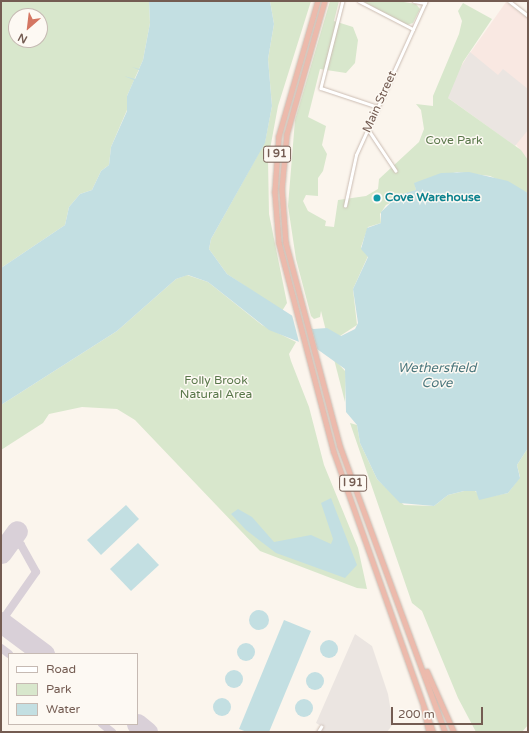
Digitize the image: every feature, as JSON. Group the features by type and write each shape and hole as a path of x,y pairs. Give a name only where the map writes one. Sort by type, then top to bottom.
{"highway":[{"name":"I 91","path":"318,1 284,114 276,164 278,232 295,310 342,476 422,695 433,732"},
{"name":"I 91","path":"325,1 292,108 283,167 285,236 316,360 344,458 420,660 444,732"},
{"path":"420,660 454,732"},
{"path":"422,695 429,732"}],"street":[{"path":"342,1 321,88 378,107"},
{"path":"359,1 412,29"},
{"path":"414,1 425,2"},
{"path":"509,1 528,16"},
{"name":"Main Street","path":"345,206 350,172 425,2"},
{"path":"368,129 396,171"},
{"path":"318,732 320,727"}],"shaded area":[{"path":"506,2 528,19 528,160 458,70"},
{"path":"470,52 498,75 503,69 528,89 528,130 515,146 444,95"},
{"path":"355,634 372,646 388,694 393,724 387,732 321,732 323,727 316,723"}],"green space":[{"path":"1,1 149,1 150,23 143,60 127,96 127,110 111,147 109,165 101,171 92,190 80,194 69,207 65,225 1,268"},
{"path":"270,1 311,1 278,106 268,160 269,214 287,303 282,311 227,274 209,249 211,239 265,142 272,106 268,59 274,24"},
{"name":"Cove Park","path":"330,1 339,1 334,21 353,27 358,40 355,63 346,73 320,69 308,117 326,126 322,145 327,154 323,171 318,178 318,196 306,195 303,201 308,211 326,221 325,226 334,227 338,200 366,196 378,189 379,179 419,142 424,129 421,110 416,104 433,106 433,96 459,34 462,21 458,11 463,3 492,19 463,62 448,98 521,150 528,160 528,193 490,176 457,172 415,183 416,190 386,205 380,214 381,223 368,227 361,247 368,256 353,289 357,325 340,336 326,331 321,311 320,317 314,319 311,316 296,259 288,206 295,120"},
{"path":"362,1 398,1 416,4 420,9 413,23 407,25"},
{"name":"Folly Brook Natural Area","path":"187,275 208,282 262,325 296,342 289,354 291,361 309,407 324,465 358,548 367,589 357,588 260,551 135,420 117,409 82,407 49,414 43,423 1,450 1,405 117,331 176,279"},
{"path":"334,359 346,372 345,402 336,367"},
{"path":"350,423 357,425 360,443 377,479 404,505 434,506 448,495 464,491 474,490 483,498 508,493 520,477 517,465 528,448 528,725 522,732 476,732 458,698 422,611 412,603"}],"water":[{"name":"Wethersfield Cove","path":"149,1 270,1 274,24 268,59 272,106 265,143 211,239 209,249 227,274 313,329 327,328 341,336 355,329 358,323 353,289 368,257 361,249 367,228 381,223 381,212 399,195 416,190 414,183 441,173 469,172 508,181 528,193 528,448 517,465 520,478 508,493 479,500 476,491 464,491 448,495 434,506 400,503 377,479 360,443 357,425 346,412 345,369 317,349 269,330 208,282 188,275 176,279 117,331 1,405 1,268 65,225 69,207 80,194 92,190 101,171 109,165 111,147 127,111 127,96 134,80 124,76 135,79 139,70 132,67 139,69 143,60 150,23"},
{"path":"331,498 357,565 345,578 276,553 246,530 231,514 238,509 252,517 274,542 311,535 331,544 333,539 321,503"},
{"path":"126,505 139,519 101,555 87,540"},
{"path":"138,543 159,565 131,591 110,569"},
{"path":"259,610 266,613 269,620 266,627 259,630 252,627 249,620 252,613"},
{"path":"284,620 311,631 269,732 247,732 239,729"},
{"path":"325,640 333,640 338,645 336,656 333,658 325,658 320,653 320,645"},
{"path":"242,643 250,643 255,648 253,659 250,661 242,661 237,656 237,648"},
{"path":"230,670 238,670 243,675 241,686 238,688 230,688 225,683 225,675"},
{"path":"311,672 319,672 324,677 322,688 319,690 311,690 306,685 306,677"},
{"path":"218,698 226,698 231,703 229,714 226,716 218,716 213,711 213,703"},
{"path":"300,699 308,699 313,704 311,715 308,717 300,717 295,712 295,704"}],"pier":[{"path":"292,315 311,326 318,352 300,346"}],"taxiway":[{"path":"1,622 36,572 21,545 11,544 2,552"},
{"path":"1,648 8,653"},
{"path":"103,725 112,732"}],"runway":[{"path":"1,553 17,531"},
{"path":"1,622 43,653"},
{"path":"138,725 147,732"}],"place":[{"name":"Cove Warehouse","path":"377,198"}]}
